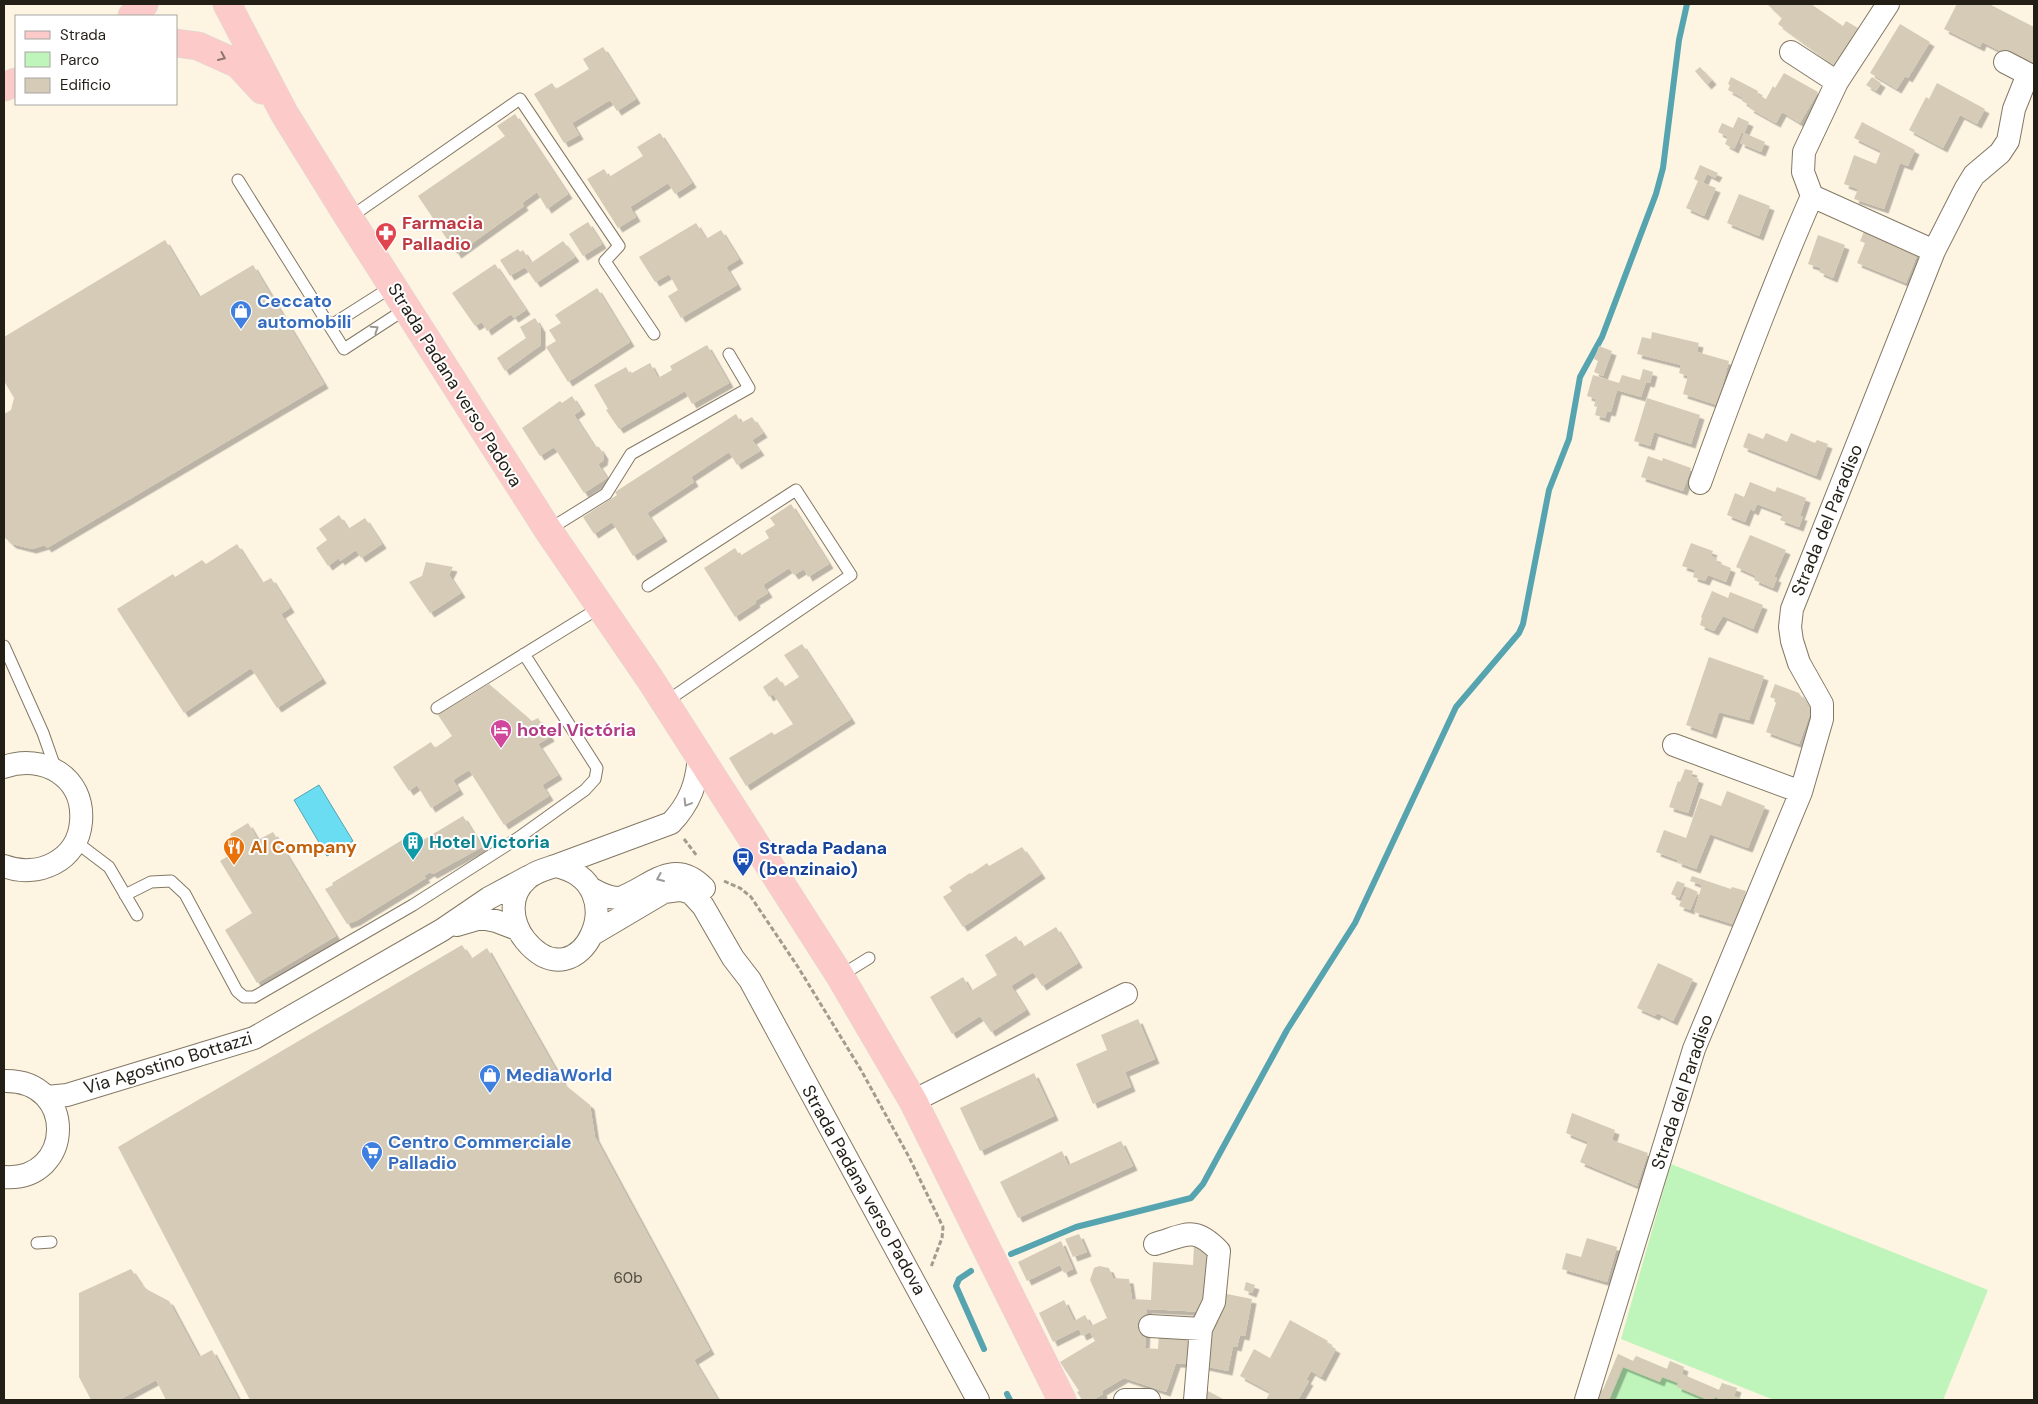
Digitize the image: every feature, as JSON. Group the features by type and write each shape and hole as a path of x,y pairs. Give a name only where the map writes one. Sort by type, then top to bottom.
{"main road":[{"path":"133,15 144,4"},
{"name":"Strada Padana verso Padova","path":"227,4 284,113 349,218 548,530 699,756 840,976 913,1101 1062,1400"},
{"path":"178,43 198,46 238,64 284,113"}],"street":[{"path":"1700,483 1768,307 1781,268 1812,196 1804,172 1804,152 1837,82 1888,4"},
{"path":"1791,52 1837,82"},
{"name":"Strada del Paradiso","path":"1586,1400 1694,1049 1801,792 1822,719 1822,704 1799,663 1792,641 1790,627 1792,608 1934,251 1974,175 2000,153 2008,141 2014,109 2028,74 2005,62"},
{"path":"1812,196 1934,251"},
{"path":"1674,745 1801,792"},
{"path":"517,929 514,919 514,902 528,877 671,823 680,814 692,794 697,776 699,756"},
{"path":"4,766 22,762 40,763 56,770 71,784 80,802 82,823 76,842 67,854 55,864 42,869 27,871 4,866"},
{"name":"Strada Padana verso Padova","path":"555,866 566,868 575,873 590,888 614,899 628,895 664,875 682,874 697,880 709,893 742,953 750,980"},
{"path":"4,886 27,871"},
{"name":"Via Agostino Bottazzi","path":"47,1097 67,1095 254,1038 442,930 489,898 528,877"},
{"path":"590,888 594,897 597,917 593,934"},
{"name":"Strada Padana verso Padova","path":"517,929 530,946 539,953 557,960 576,955 586,946 593,934 664,892 679,890 691,893 703,906 733,958 750,980 978,1400"},
{"name":"Via Agostino Bottazzi","path":"442,930 481,918 496,921 517,929"},
{"path":"913,1101 1126,994"},
{"path":"4,1177 13,1178 33,1172 46,1162 54,1150 59,1135 58,1120 54,1108 47,1097 38,1089 28,1084 8,1079"},
{"path":"1155,1244 1193,1234 1207,1238 1219,1251 1214,1302 1200,1330 1195,1400"},
{"path":"1150,1326 1200,1330"},
{"path":"1125,1400 1149,1400"}],"lane":[{"path":"349,218 520,99 619,246 605,261 654,334"},
{"path":"238,180 344,349 400,297"},
{"path":"330,326 400,297"},
{"path":"548,530 606,494 631,454 749,388 729,354"},
{"path":"648,586 796,490 851,575 664,703"},
{"path":"438,708 600,608"},
{"path":"4,646 43,732 56,770"},
{"path":"125,895 151,882 171,881 184,894 237,991 244,997 254,997 278,985 414,905 534,827 585,790 595,779 597,768 524,654"},
{"path":"76,842 108,867 137,915"},
{"path":"840,976 869,958"},
{"path":"37,1243 51,1242"}],"path":[{"path":"679,833 700,860"},
{"path":"718,880 740,888 755,902 862,1070 944,1227 942,1238 929,1273"}],"green space":[{"path":"1671,1164 1988,1290 1943,1400 1774,1400 1621,1339"},
{"path":"1618,1354 1633,1361 1636,1356 1667,1369 1670,1361 1684,1367 1682,1374 1719,1390 1722,1383 1737,1388 1734,1396 1744,1400 1596,1399 1603,1390"}],"water":[{"path":"319,785 353,841 327,856 294,800"}],"building":[{"path":"1769,4 1811,4 1843,26 1846,21 1858,28 1834,65 1778,24 1782,18"},
{"path":"1957,4 1989,4 2034,27 2034,68 1982,42 1980,47 1944,29"},
{"path":"1900,24 1930,42 1908,78 1905,76 1897,89 1870,73"},
{"path":"603,47 636,99 617,111 610,100 572,123 579,135 564,143 534,94 552,83 556,89 589,69 583,59"},
{"path":"1700,67 1712,80 1707,85 1695,71"},
{"path":"1784,73 1818,92 1800,123 1782,112 1776,123 1749,108 1751,106 1742,101 1743,98 1728,90 1731,77 1758,91 1757,94 1766,99 1773,86 1775,88"},
{"path":"1872,77 1881,83 1876,91 1866,85"},
{"path":"1937,83 1985,109 1977,124 1960,115 1943,148 1909,130 1926,97 1929,99"},
{"path":"515,114 568,194 547,209 537,192 522,203 524,206 457,254 418,196 505,136 497,126"},
{"path":"1738,117 1749,122 1734,149 1725,144 1728,137 1718,132 1722,123 1733,128"},
{"path":"1862,122 1915,150 1908,166 1900,163 1884,209 1854,199 1858,189 1844,184 1854,155 1876,164 1881,151 1854,138"},
{"path":"660,133 692,183 675,194 668,183 630,207 636,217 618,228 587,179 604,169 609,177 643,156 637,147"},
{"path":"1744,133 1765,142 1761,152 1740,143"},
{"path":"1700,165 1718,173 1715,178 1707,174 1703,183 1716,188 1704,216 1686,208 1698,181 1694,179"},
{"path":"1739,194 1770,206 1759,236 1727,223"},
{"path":"588,222 602,244 583,256 569,234"},
{"path":"696,223 706,239 721,230 739,259 726,267 737,285 681,318 668,296 678,290 669,274 655,282 639,257"},
{"path":"1865,229 1919,250 1906,283 1857,263 1865,243 1860,241"},
{"path":"1818,235 1845,245 1833,278 1819,272 1821,268 1808,264"},
{"path":"165,240 199,297 253,265 324,384 47,548 45,545 32,549 12,544 4,537 4,414 11,410 14,398 4,381 4,337"},
{"path":"563,241 575,257 536,283 525,267 510,276 500,260 518,249 520,252 523,250 531,263"},
{"path":"495,264 526,310 514,318 511,314 487,331 482,322 475,326 452,293"},
{"path":"597,288 630,342 568,382 546,347 556,341 549,330 561,323 555,315"},
{"path":"535,318 541,328 541,345 505,371 497,358 526,338 520,327"},
{"path":"1652,332 1699,343 1697,352 1729,361 1717,405 1683,394 1688,376 1679,373 1681,365 1637,354 1642,337 1651,339"},
{"path":"707,345 729,383 692,404 685,391 619,429 606,410 608,409 594,385 626,367 630,374 650,363 658,378 672,370 670,366"},
{"path":"1599,346 1612,351 1603,376 1594,372 1598,361 1594,359"},
{"path":"1643,369 1653,372 1650,383 1646,382 1641,397 1617,390 1611,412 1607,411 1605,418 1595,415 1597,407 1594,406 1596,399 1587,396 1593,375 1619,383 1622,375 1640,380"},
{"path":"572,396 581,410 574,415 594,446 599,447 604,455 603,461 598,464 607,478 584,493 554,447 540,456 522,428 560,401 562,403"},
{"path":"1647,398 1700,415 1691,444 1654,432 1650,446 1634,441"},
{"path":"736,414 741,423 752,417 763,433 752,440 760,451 737,465 729,452 691,477 694,482 647,513 663,537 633,556 612,522 594,534 583,517 617,495 615,492"},
{"path":"1748,433 1763,439 1766,433 1787,442 1791,433 1815,443 1817,440 1828,444 1816,476 1743,447"},
{"path":"1648,456 1662,461 1663,458 1691,468 1683,491 1641,477"},
{"path":"1750,482 1775,492 1777,487 1806,498 1800,516 1803,516 1799,527 1780,520 1783,514 1757,504 1754,511 1750,509 1745,522 1727,515 1735,493 1744,497"},
{"path":"791,504 829,564 808,577 804,569 794,575 789,568 763,585 768,593 735,617 704,568 735,548 740,556 769,538 765,531 775,525 770,518"},
{"path":"339,515 348,529 365,518 382,544 361,558 356,550 340,561 339,558 328,566 316,548 327,540 319,529"},
{"path":"1750,535 1786,550 1774,577 1777,578 1773,588 1754,580 1756,576 1736,567"},
{"path":"1691,543 1713,551 1711,556 1717,558 1716,562 1731,568 1726,582 1708,575 1705,581 1693,577 1695,570 1682,566"},
{"path":"237,544 262,583 271,578 290,608 281,614 322,679 277,708 251,668 184,713 117,609 173,574 175,577 202,560 206,564"},
{"path":"426,562 453,567 449,575 461,593 430,613 409,582 422,576"},
{"path":"1712,591 1728,598 1730,592 1763,605 1753,629 1723,616 1714,631 1700,625 1701,617"},
{"path":"802,644 851,719 746,786 729,758 772,732 774,735 793,724 773,694 769,697 763,687 777,677 784,687 799,677 784,655"},
{"path":"1709,657 1764,676 1749,720 1719,712 1712,734 1686,725"},
{"path":"489,684 532,721 538,718 550,737 538,744 558,775 542,785 549,796 504,825 469,770 453,780 459,790 431,808 417,785 409,791 393,767 431,742 435,748 452,736 438,715"},
{"path":"1775,684 1799,693 1811,711 1799,744 1766,732 1777,700 1770,697"},
{"path":"1685,769 1693,771 1691,776 1699,779 1688,813 1669,807 1678,781 1680,782"},
{"path":"1727,791 1765,806 1748,848 1710,834 1696,869 1656,852 1664,830 1686,838 1700,798 1721,806"},
{"name":"Hotel Victoria","path":"463,816 482,847 433,874 430,872 424,876 426,878 356,921 347,924 325,889 402,840 408,849"},
{"path":"248,823 258,840 273,832 336,936 257,983 225,930 252,913 220,861 239,849 230,834"},
{"path":"1022,847 1041,874 963,927 943,897 952,891 949,887 987,863 989,866"},
{"path":"1692,876 1731,889 1732,887 1746,891 1736,925 1694,912 1702,885 1690,881"},
{"path":"1677,881 1685,884 1679,898 1671,894"},
{"path":"1687,887 1698,892 1690,910 1679,906"},
{"path":"1056,927 1078,963 1042,986 1033,972 1011,986 1026,1010 991,1032 980,1016 952,1034 930,997 963,977 971,991 997,975 985,955 1016,936 1023,947"},
{"name":"Centro Commerciale Palladio","path":"462,945 471,959 487,948 564,1084 590,1105 595,1137 710,1350 694,1360 718,1400 250,1400 118,1147"},
{"path":"1658,963 1693,979 1673,1021 1657,1013 1655,1016 1637,1008"},
{"path":"1138,1019 1155,1059 1125,1072 1131,1087 1093,1104 1076,1064 1107,1050 1101,1035"},
{"path":"1034,1073 1054,1116 980,1151 960,1108"},
{"path":"1572,1113 1615,1130 1612,1140 1648,1153 1637,1186 1580,1162 1588,1142 1566,1133"},
{"path":"1121,1141 1133,1166 1018,1218 1000,1182 1062,1151 1068,1165"},
{"path":"1079,1234 1087,1252 1073,1257 1065,1239"},
{"path":"1587,1238 1617,1247 1607,1282 1562,1269 1566,1253 1581,1257"},
{"path":"1061,1241 1073,1269 1064,1273 1060,1265 1027,1281 1018,1262"},
{"path":"1194,1245 1207,1245 1204,1312 1147,1309 1145,1348 1158,1349 1159,1333 1193,1334 1191,1364 1176,1363 1166,1392 1124,1378 1102,1391 1103,1394 1093,1400 1082,1400 1077,1392 1079,1391 1060,1362 1095,1341 1090,1332 1082,1336 1079,1329 1053,1342 1039,1313 1064,1300 1074,1321 1085,1315 1091,1326 1107,1318 1090,1280 1094,1268 1099,1266 1109,1268 1113,1278 1129,1279 1132,1299 1151,1300 1153,1262 1193,1265"},
{"path":"131,1269 141,1284 148,1290 169,1301 199,1357 212,1350 239,1400 166,1400 156,1380 119,1400 91,1400 79,1377 79,1293"},
{"path":"1246,1282 1255,1285 1252,1293 1244,1290"},
{"path":"1222,1293 1252,1299 1245,1336 1240,1335 1237,1347 1233,1346 1228,1371 1204,1366 1210,1325 1215,1326"},
{"path":"1290,1320 1328,1341 1326,1343 1336,1349 1321,1377 1311,1371 1306,1380 1309,1381 1298,1400 1266,1400 1270,1392 1240,1376 1254,1349 1270,1358"},
{"path":"1618,1354 1633,1361 1636,1356 1667,1369 1670,1361 1684,1367 1682,1374 1719,1390 1722,1383 1737,1388 1734,1396 1744,1400 1722,1400 1715,1397 1714,1400 1708,1400 1677,1387 1678,1383 1662,1377 1660,1382 1623,1367 1609,1400 1596,1399 1601,1389 1603,1390"},
{"path":"1208,1391 1223,1399 1203,1400"}],"waterway":[{"path":"1011,1254 1076,1227 1191,1198 1203,1184 1287,1030 1355,923 1456,707 1519,633 1523,624 1549,490 1569,439 1580,377 1602,337 1656,194 1663,168 1679,40 1687,4"},
{"path":"971,1271 959,1279 956,1286 984,1349"},
{"path":"1007,1394 1010,1400"}],"place":[{"name":"Farmacia Palladio","path":"386,252"},
{"name":"Ceccato automobili","path":"241,330"},
{"name":"hotel Victória","path":"501,749"},
{"name":"Hotel Victoria","path":"413,861"},
{"name":"Al Company","path":"234,866"},
{"name":"Strada Padana (benzinaio)","path":"743,877"},
{"name":"MediaWorld","path":"490,1094"},
{"name":"Centro Commerciale Palladio","path":"372,1171"}]}
